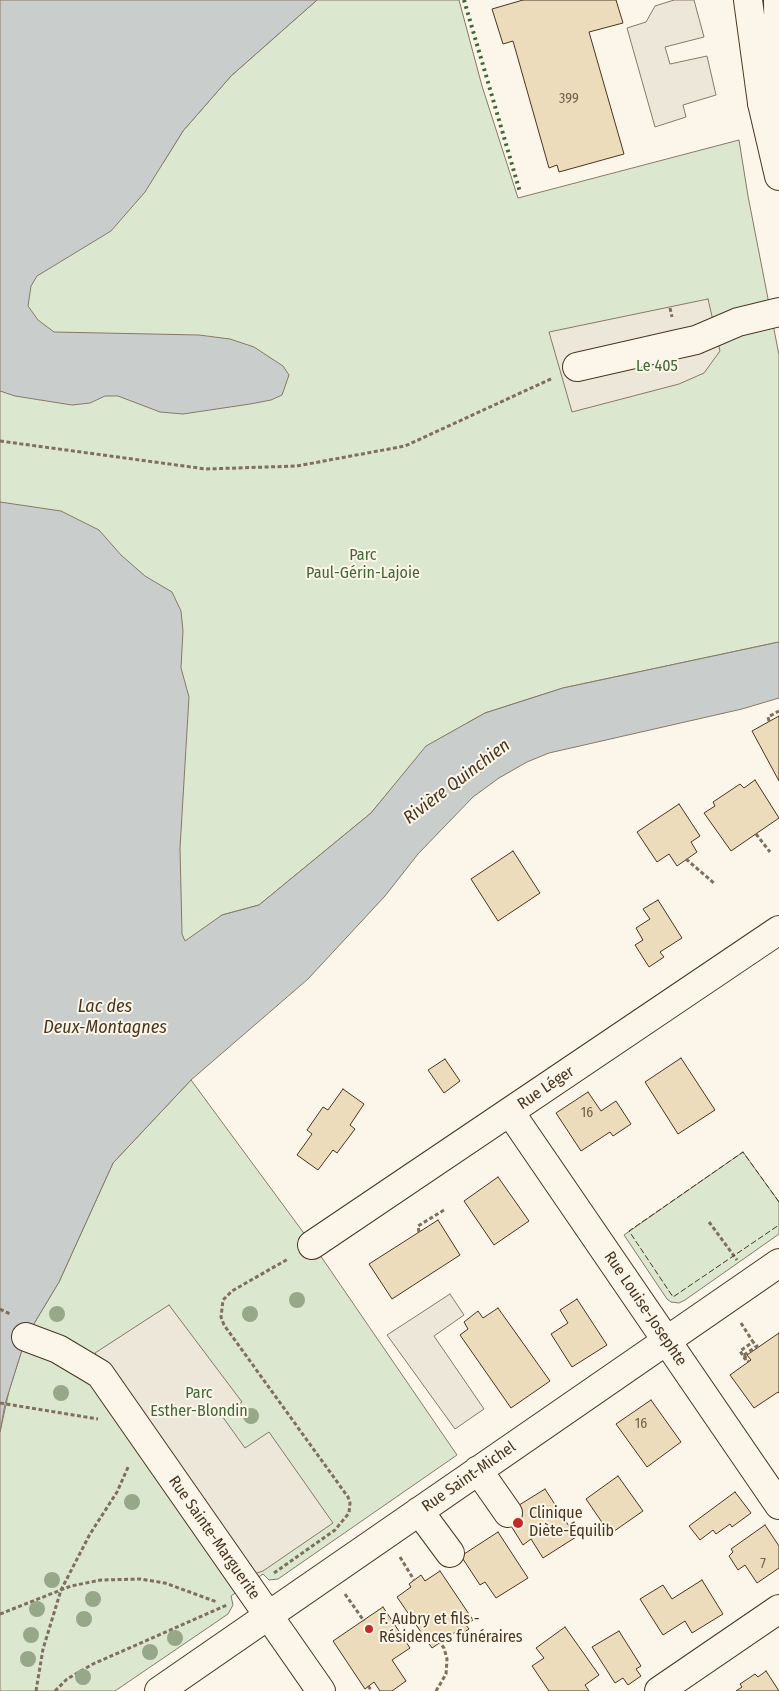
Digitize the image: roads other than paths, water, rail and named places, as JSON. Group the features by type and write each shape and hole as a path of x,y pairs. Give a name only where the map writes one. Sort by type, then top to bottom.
{"street":[{"path":"748,0 770,102 779,176"},
{"path":"778,0 779,82"},
{"path":"577,367 696,340 738,322 779,312"},
{"name":"Rue Léger","path":"312,1245 779,930"},
{"name":"Rue Louise-Josephte","path":"510,1112 779,1505"},
{"name":"Rue Saint-Michel","path":"159,1691 779,1263"},
{"name":"Rue Sainte-Marguerite","path":"26,1337 81,1361 100,1374 321,1691"},
{"path":"478,1470 508,1513"},
{"path":"419,1511 450,1553"},
{"path":"659,1691 779,1609"}],"water":[{"path":"0,0 317,0 231,76 183,131 145,192 111,231 37,276 31,286 28,306 38,320 54,332 199,335 230,339 254,347 283,366 289,375 282,395 271,400 183,414 160,412 118,396 105,396 90,403 72,405 15,396 0,391"},
{"name":"Lac des Deux-Montagnes","path":"0,502 61,511 99,530 121,555 145,576 172,592 181,611 183,631 181,668 189,697 180,848 182,934 185,941 222,915 259,905 371,813 426,746 485,713 563,688 779,642 779,698 742,709 549,753 527,762 499,778 473,797 418,854 385,896 308,979 191,1080 113,1163 59,1282 26,1337 5,1404 0,1432"}],"place":[{"name":"Clinique Diète-Équilib","path":"518,1523"},
{"name":"F. Aubry et fils - Résidences funéraires","path":"369,1629"}],"park label":[{"name":"Le 405","path":"657,367"},
{"name":"Parc Paul-Gérin-Lajoie","path":"363,565"},
{"name":"Parc Esther-Blondin","path":"199,1403"}],"water label":[{"name":"Rivière Quinchien","path":"457,782"}]}
